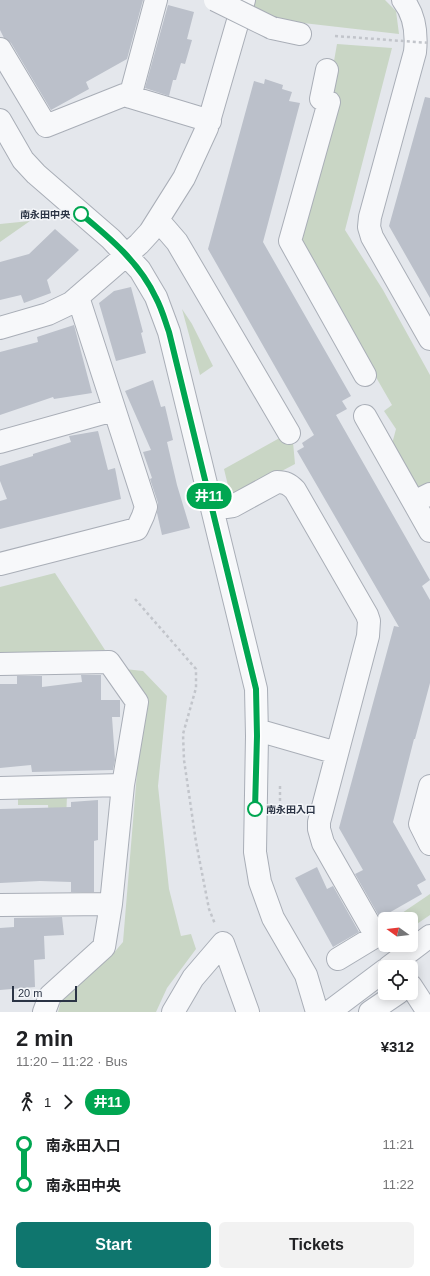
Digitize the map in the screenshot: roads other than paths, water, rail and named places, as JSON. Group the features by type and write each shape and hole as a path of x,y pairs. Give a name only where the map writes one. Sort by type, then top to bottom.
{"street":[{"path":"130,97 156,0"},
{"path":"215,0 272,28 300,34"},
{"path":"0,328 48,314 66,306 139,244 150,232 184,178 210,121 244,0"},
{"path":"403,0 412,15 422,22 370,217 369,228 372,237 430,339"},
{"path":"0,49 46,126 124,95 210,121"},
{"path":"327,70 322,99 329,102 290,241 365,375"},
{"path":"0,120 23,160 36,174 111,239 140,270 156,297 169,332 256,689 257,730 255,852 260,882 273,918 306,975 317,1012"},
{"path":"158,220 177,242 289,432"},
{"path":"0,564 137,529 146,507 78,297"},
{"path":"0,442 114,410"},
{"path":"365,416 422,498 430,531"},
{"path":"212,506 233,506 277,482 283,482 290,485 295,490 367,615 368,636 319,822 319,829 323,843 376,936 338,960"},
{"path":"0,664 109,662 136,702 122,785 111,904 104,947 50,996 44,1012"},
{"path":"257,730 337,753"},
{"path":"0,788 122,785"},
{"path":"430,786 420,824 430,844"},
{"path":"0,905 111,904"},
{"path":"398,960 430,936"},
{"path":"173,1012 193,978 223,943 248,1012"},
{"path":"336,1010 378,976"},
{"path":"418,997 428,1012"},
{"path":"370,1012 388,1000"}],"place":[{"name":"南永田中央","path":"81,214"},
{"name":"南永田入口","path":"255,809"}]}
